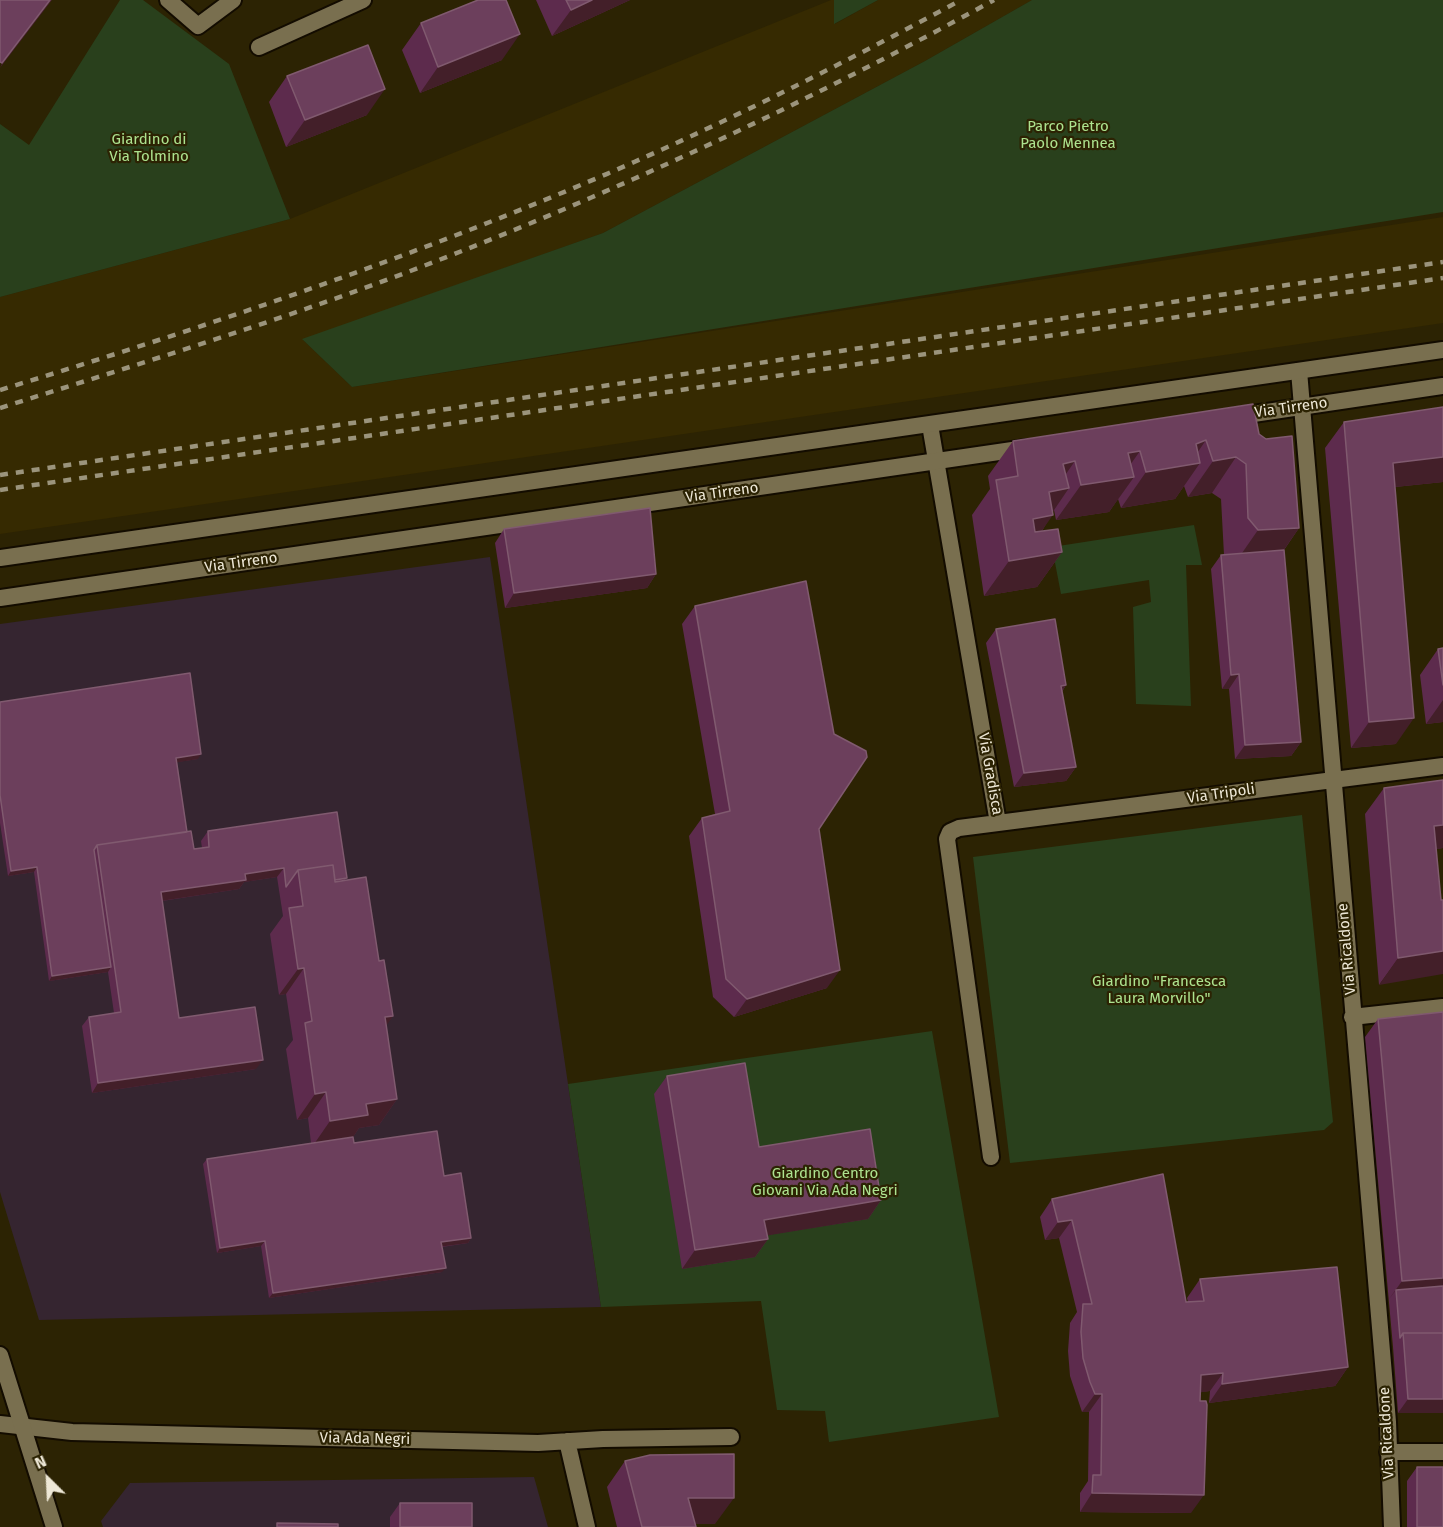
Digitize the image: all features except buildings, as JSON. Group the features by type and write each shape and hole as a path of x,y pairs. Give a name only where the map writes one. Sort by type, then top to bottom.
{"street":[{"path":"168,0 198,26 233,0"},
{"path":"259,47 363,0"},
{"path":"0,558 1443,350"},
{"name":"Via Ricaldone","path":"1299,371 1388,1452 1392,1527"},
{"name":"Via Tirreno","path":"1220,419 1443,386"},
{"name":"Via Gradisca","path":"930,425 998,823 959,828 950,832 947,839 991,1157"},
{"name":"Via Tirreno","path":"0,598 1042,445"},
{"name":"Via Tripoli","path":"998,823 1443,766"},
{"path":"1352,1017 1443,1007"},
{"path":"0,1355 54,1527"},
{"name":"Via Ada Negri","path":"0,1424 72,1432 538,1443 731,1437"},
{"path":"567,1441 587,1527"},
{"path":"1388,1452 1443,1452"}],"shaded area":[{"path":"834,0 835,24 878,0 1032,0 925,61 603,233 303,340 352,387 1443,217 1443,323 0,534 0,297 290,219"},
{"path":"490,557 601,1307 39,1320 0,1192 0,624"},
{"path":"534,1477 548,1527 103,1527 101,1521 130,1483"}],"green space":[{"name":"Giardino di Via Tolmino","path":"120,0 143,0 229,64 290,219 0,297 0,124 29,145"},
{"path":"834,0 878,0 834,24"},
{"name":"Parco Pietro Paolo Mennea","path":"1032,0 1443,0 1443,212 352,387 302,339 603,233 925,61"},
{"path":"1194,525 1202,565 1186,565 1191,706 1136,704 1133,607 1151,602 1149,580 1061,594 1052,547"},
{"name":"Giardino \"Francesca Laura Morvillo\"","path":"1302,815 1333,1122 1324,1130 1010,1163 973,857"},
{"name":"Giardino Centro Giovani Via Ada Negri","path":"932,1031 999,1417 829,1442 825,1411 777,1410 761,1301 601,1307 568,1084"}],"railway":[{"path":"0,390 308,290 534,204 609,173 743,112 961,0"},
{"path":"0,408 320,304 499,236 714,142 855,73 994,0"},
{"path":"0,475 1443,262"},
{"path":"0,490 1443,278"}]}
